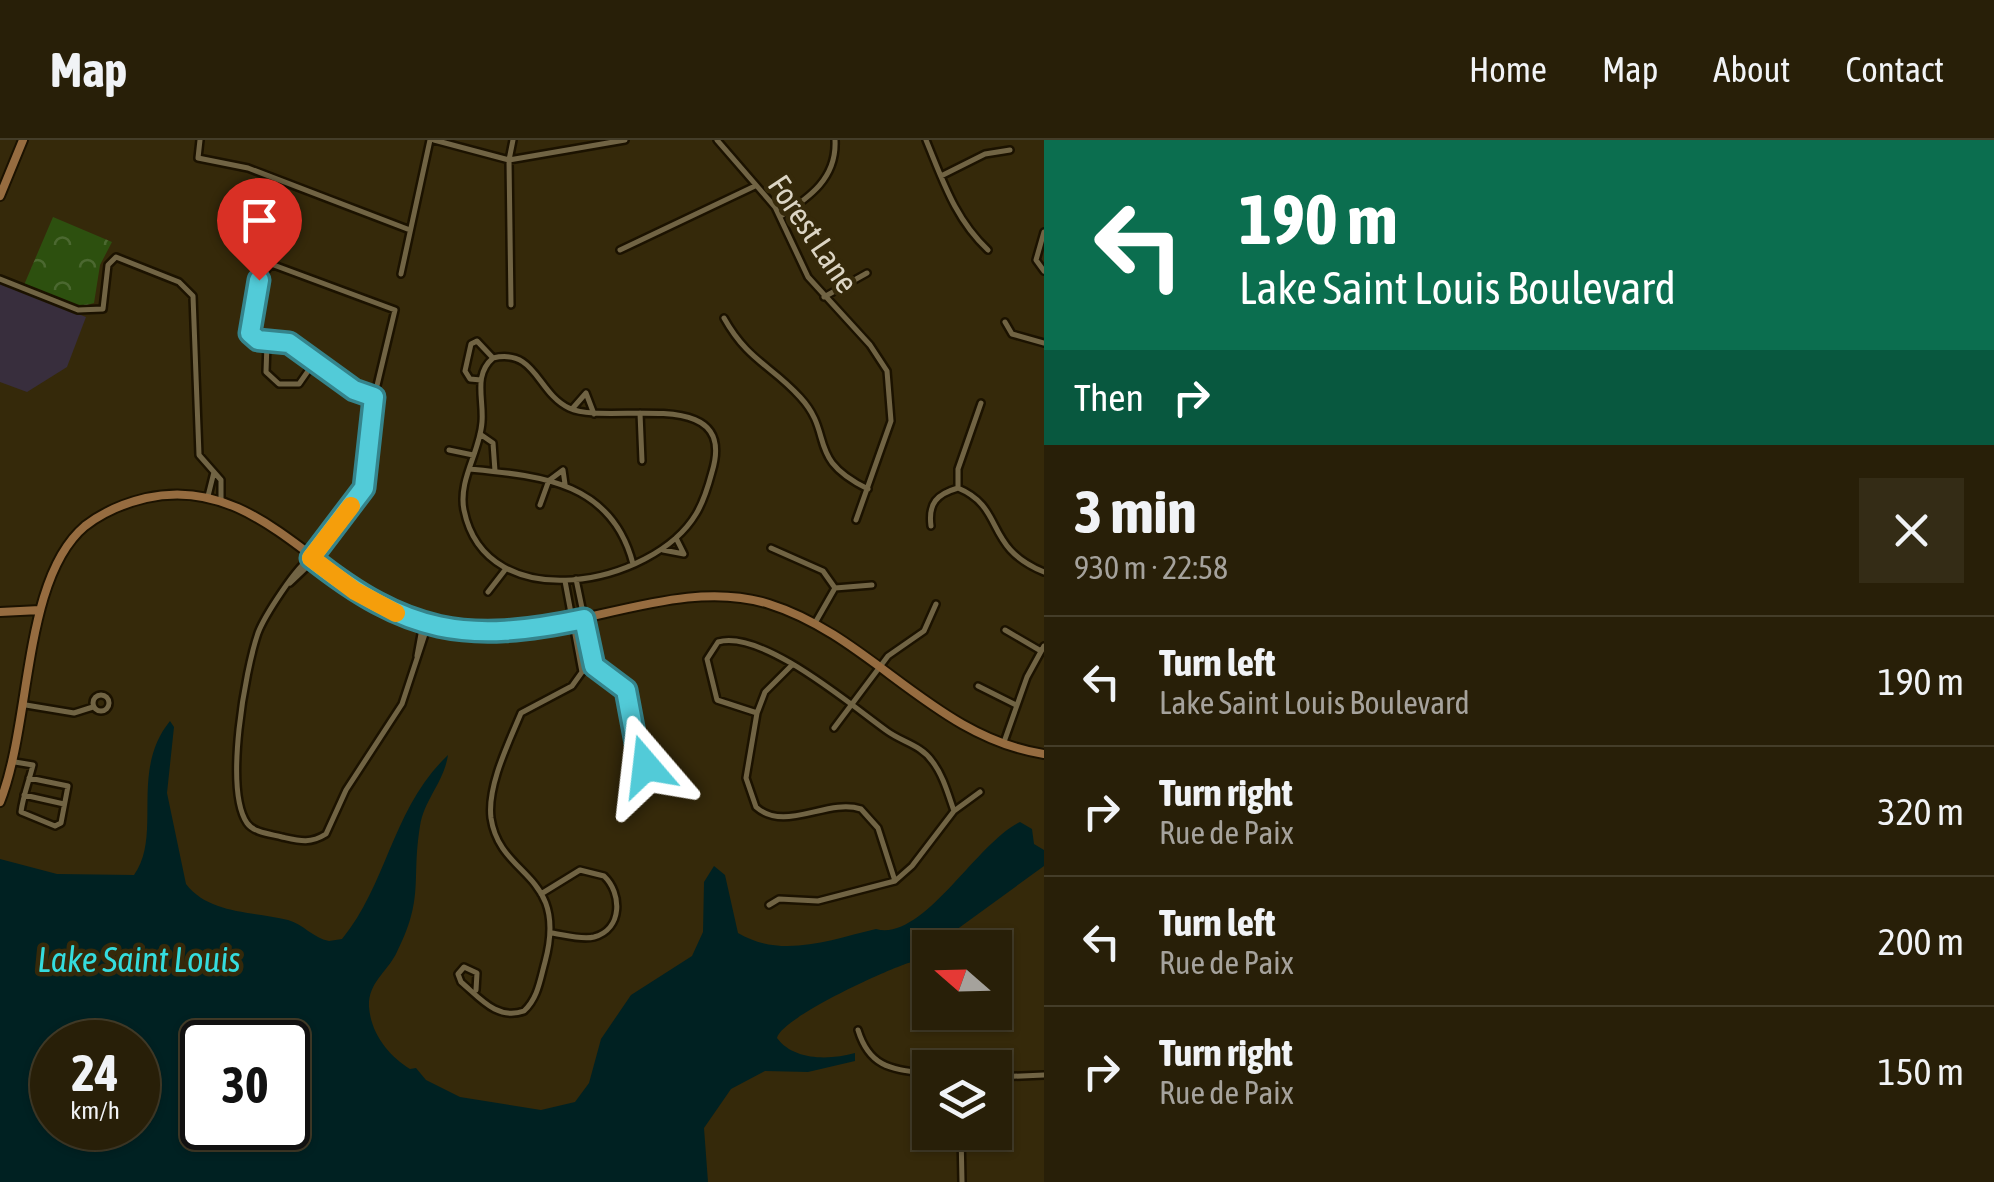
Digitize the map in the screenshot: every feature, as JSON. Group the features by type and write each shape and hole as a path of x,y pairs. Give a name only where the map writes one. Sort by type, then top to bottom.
{"main road":[{"path":"0,196 22,140"},
{"path":"0,802 15,762 40,610 58,558 94,519 126,504 164,495 208,496 262,520 377,605 425,624 493,634 712,598 764,602 815,623 946,717 1003,745 1044,754"},
{"path":"0,612 40,610"}],"street":[{"path":"200,140 198,158 248,168 410,230"},
{"path":"401,274 432,140 509,160 625,140"},
{"path":"511,305 509,160 513,140"},
{"name":"Forest Lane","path":"717,140 781,216 808,277 879,357 892,394 887,435 856,520"},
{"path":"781,216 822,186 832,167 836,140"},
{"path":"926,140 968,232 988,250"},
{"path":"941,176 985,154 1010,150"},
{"path":"620,250 756,186"},
{"path":"1044,232 1036,260 1044,271"},
{"path":"0,278 83,311 102,308 108,265 116,257 183,284 195,306 199,454 221,480 220,500"},
{"path":"374,397 354,390 289,343 268,343 250,333 259,280 270,264 395,310 374,397 364,488 290,584 256,639 234,768 248,825 306,842 326,834 346,790 402,704 425,624"},
{"path":"824,297 867,273"},
{"path":"724,318 750,357 804,400 834,469 868,489"},
{"path":"1005,322 1012,334 1044,343"},
{"path":"268,343 266,372 279,384 299,384 314,361"},
{"path":"480,380 470,378 464,371 472,344 483,344 493,358"},
{"path":"506,355 529,363 553,395 572,409 594,414 682,416 702,424 715,437 717,456 703,503 663,550 634,564 564,581 532,581 504,570 476,537 465,514 469,468 480,434 480,380 493,358 506,355"},
{"path":"572,409 586,393 594,414"},
{"path":"958,488 958,469 980,403"},
{"path":"640,413 642,461"},
{"path":"480,434 493,443 494,471"},
{"path":"448,450 474,455"},
{"path":"469,468 565,484 617,522 634,564"},
{"path":"540,505 550,479 563,470 565,484"},
{"path":"208,496 214,472"},
{"path":"931,526 930,511 936,499 958,488"},
{"path":"958,488 986,506 1010,555 1044,572"},
{"path":"663,550 672,556 684,554 676,538"},
{"path":"772,548 823,572 835,588"},
{"path":"488,592 504,570"},
{"path":"576,578 594,666 626,690 638,754"},
{"path":"564,581 582,672"},
{"path":"835,588 872,585"},
{"path":"815,623 835,588"},
{"path":"834,728 888,656 916,640 936,604"},
{"path":"1003,745 1016,705 1042,649 1005,630"},
{"path":"757,713 717,700 707,659 710,649 728,639 791,666 854,703 889,733 931,758 954,811"},
{"path":"476,990 478,973 464,967 458,977 501,1013 524,1011 537,993 552,933 541,894 496,834 492,796 520,714 572,686 582,672 594,666"},
{"path":"791,666 766,692 757,713 746,778 756,807 776,817 834,805 861,809 878,828 895,881"},
{"path":"978,686 1016,705"},
{"path":"26,704 74,713 93,706"},
{"path":"15,762 34,765 24,795 20,812 55,826 61,823 68,786 30,778"},
{"path":"770,905 779,899 818,901 895,881 912,866 954,811 980,792"},
{"path":"24,795 64,804"},
{"path":"541,894 580,870 604,876 616,892 618,907 607,930 595,936 552,933"},
{"path":"858,1030 865,1052 876,1061 912,1072"},
{"path":"1012,1076 1044,1075"},
{"path":"961,1150 962,1182"}],"shaded area":[{"path":"0,284 86,317 67,367 27,392 0,382"}],"green space":[{"path":"53,217 112,242 100,265 94,303 80,307 24,285"}],"water":[{"name":"Lake Saint Louis","path":"170,721 174,727 167,793 186,884 220,907 288,920 329,941 342,939 357,917 414,798 448,755 420,826 411,918 396,954 371,991 370,1017 388,1051 410,1069 416,1068 426,1080 460,1097 541,1110 575,1102 589,1083 601,1039 631,995 692,956 703,932 704,882 714,866 725,875 738,933 755,941 789,946 894,929 912,921 1003,833 1020,822 1032,829 1034,844 1044,850 1044,866 956,930 912,930 912,962 837,995 783,1029 777,1038 793,1051 824,1057 855,1053 855,1061 808,1072 765,1071 731,1089 704,1128 708,1182 0,1182 0,859 57,874 134,875 146,841 151,761"}],"slow traffic":[{"path":"351,506 311,558 355,591 396,613"}],"route":[{"path":"259,280 250,333 268,343 289,343 354,390 374,397 364,488 311,558 377,605 452,631 493,634 584,619 594,666 618,680 626,690 638,754 646,758 646,766"}]}
